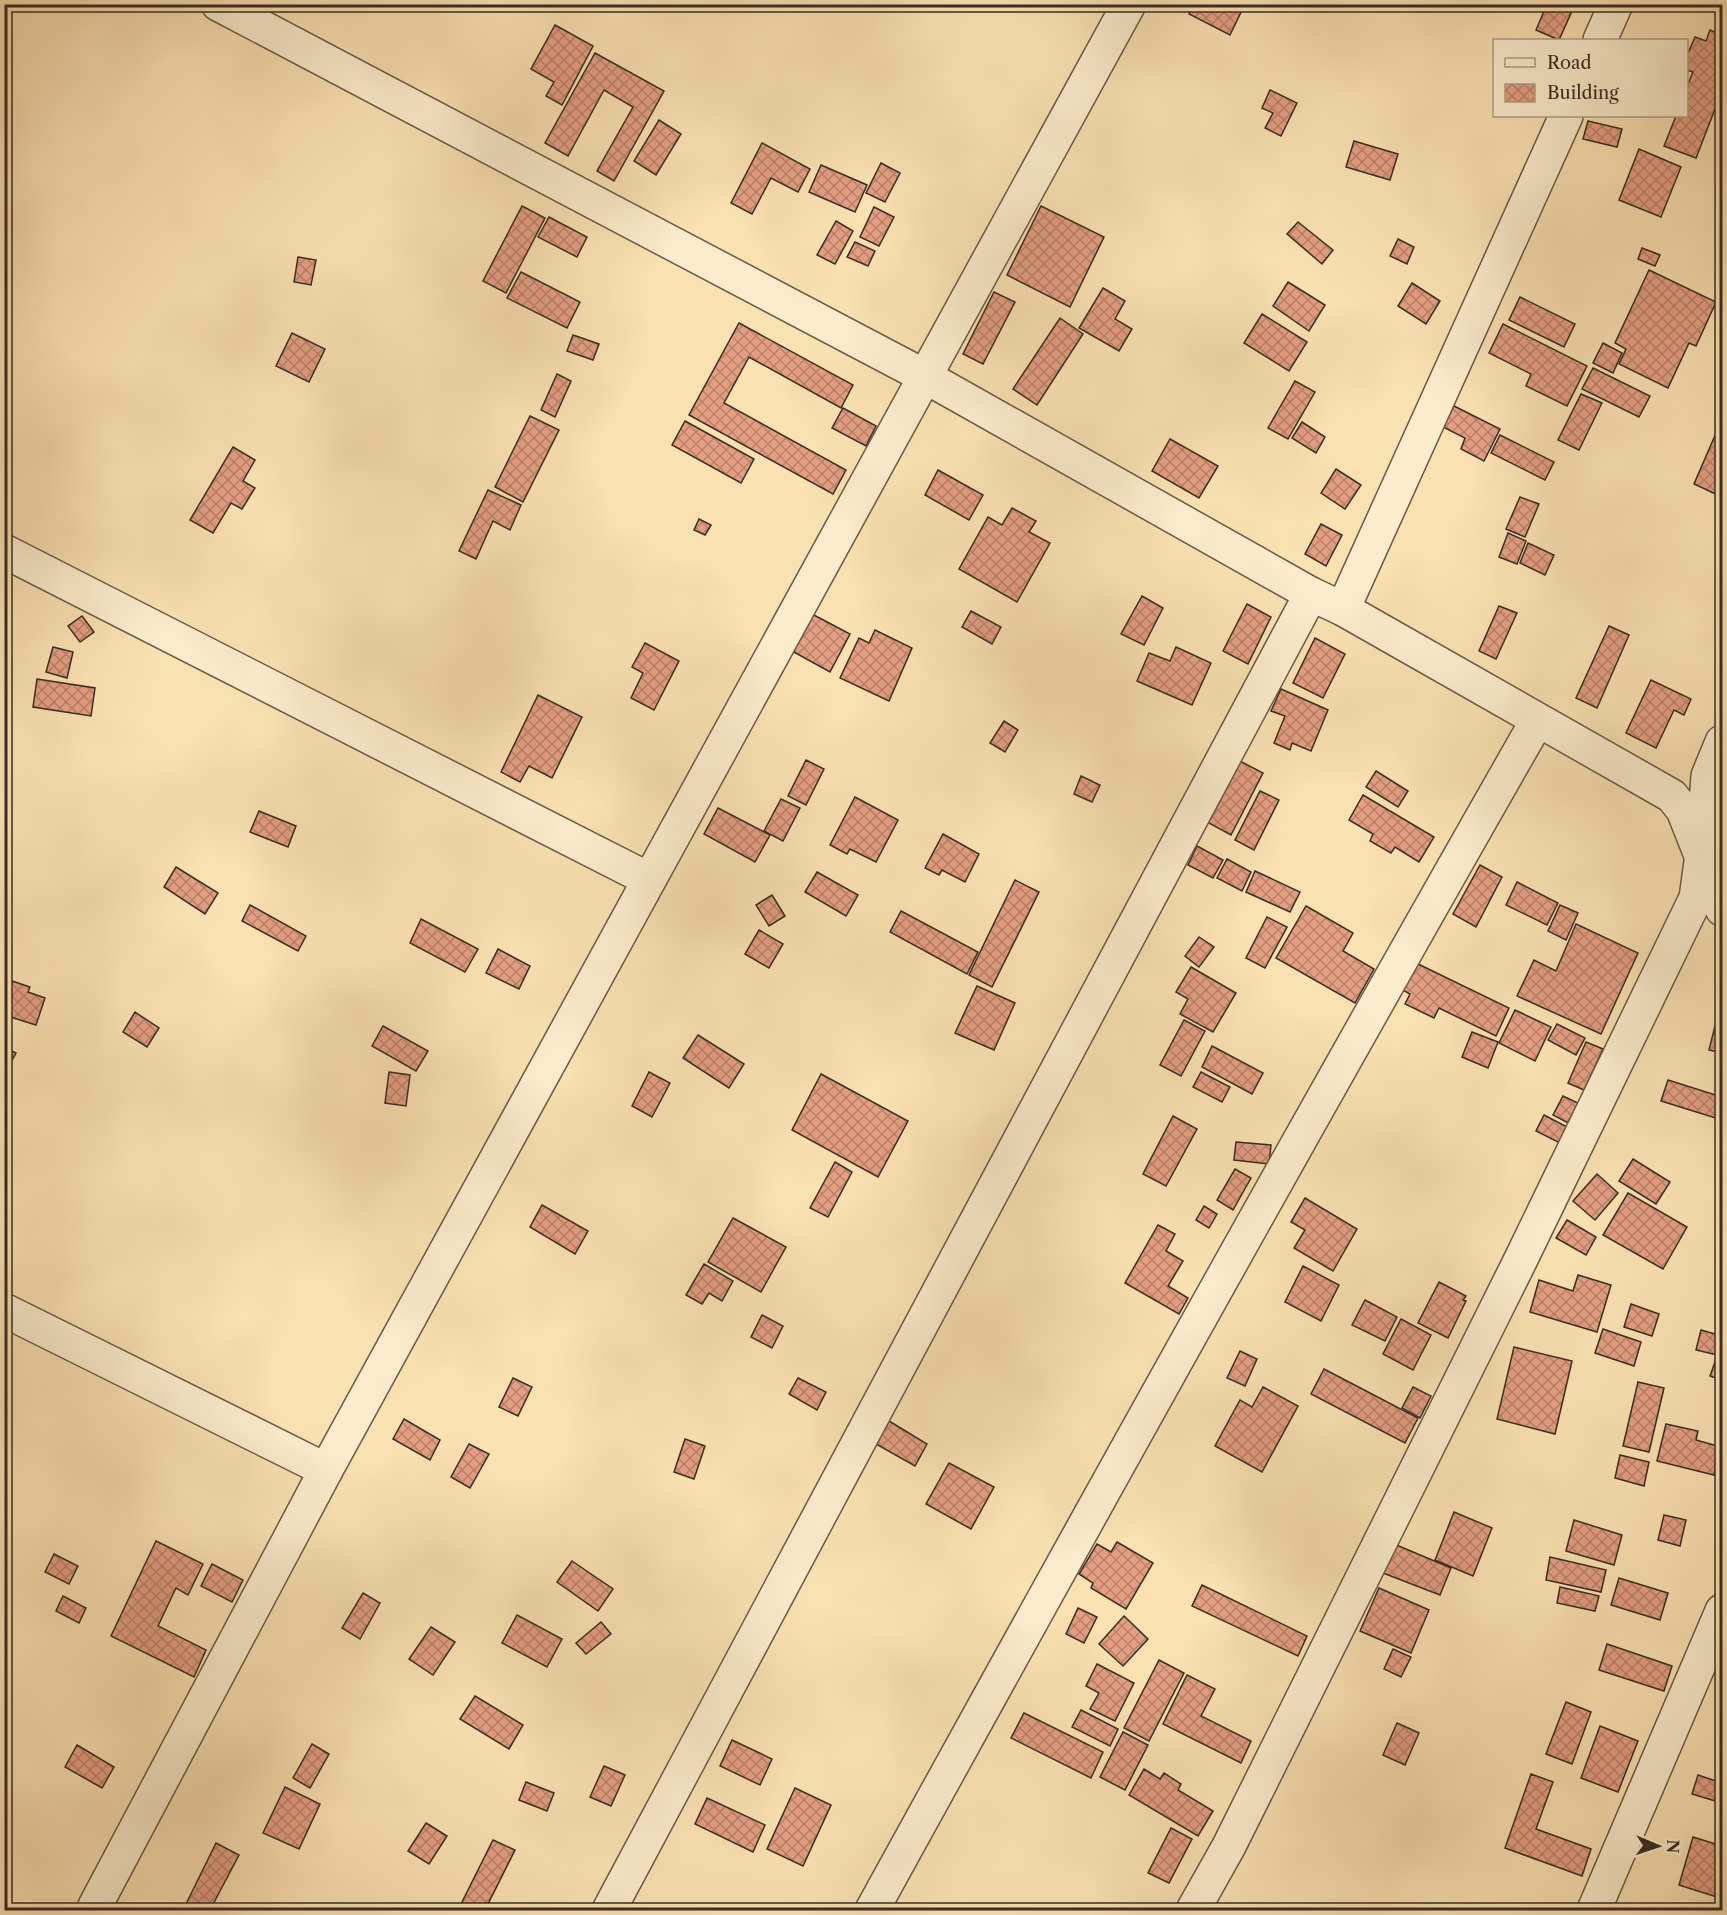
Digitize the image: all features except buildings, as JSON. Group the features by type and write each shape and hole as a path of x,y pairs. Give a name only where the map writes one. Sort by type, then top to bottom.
{"street":[{"path":"218,4 926,377 1311,594 1343,609 1672,796 1683,810 1722,909"},
{"path":"95,1906 326,1470 1129,4"},
{"path":"1600,39 1616,4"},
{"path":"1343,609 1566,117"},
{"path":"4,551 648,879"},
{"path":"609,1911 1311,594"},
{"path":"872,1911 1370,1014 1537,720"},
{"path":"1193,1911 1234,1835 1521,1259 1696,898 1708,776 1722,742"},
{"path":"4,1310 326,1470"},
{"path":"1594,1911 1722,1611"}]}
